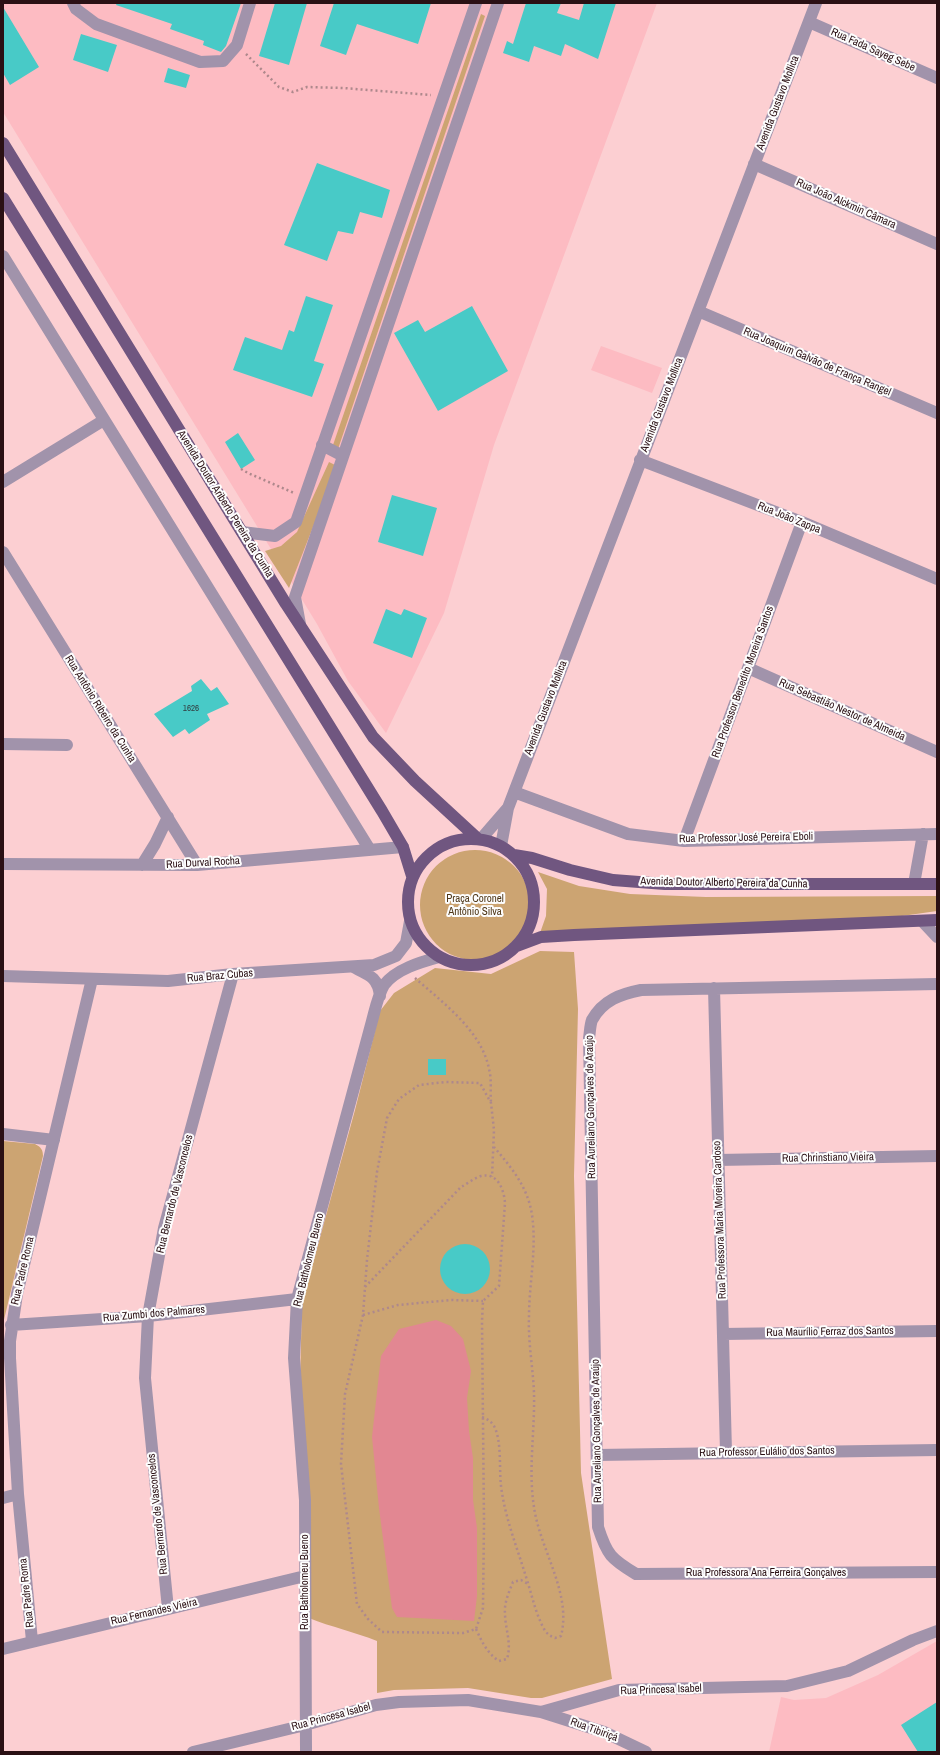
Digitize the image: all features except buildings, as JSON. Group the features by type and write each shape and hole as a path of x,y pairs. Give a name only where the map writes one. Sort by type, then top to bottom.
{"main road":[{"name":"Avenida Doutor Ariberto Pereira da Cunha","path":"3,143 242,532 374,737 415,781 480,839"},
{"path":"3,198 378,804 403,847 412,876"},
{"path":"516,946 529,926 534,904 531,881 514,855 501,846 480,839 452,841 434,849 423,860 412,876 407,899 410,921 420,940 439,956 461,964 482,964 500,958 516,946 541,937 937,920"},
{"name":"Avenida Doutor Alberto Pereira da Cunha","path":"514,855 532,858 570,870 613,880 666,884 937,884"}],"street":[{"path":"73,3 76,9 96,24 200,62 224,60 237,45 250,3"},
{"path":"300,624 295,597 498,3"},
{"name":"Avenida Gustavo Mollica","path":"501,846 508,808 816,3"},
{"path":"242,532 275,536 296,522 475,4 494,16"},
{"name":"Rua Fada Sayeg Sebe","path":"809,22 937,78"},
{"name":"Rua João Alckmin Câmara","path":"754,164 937,244"},
{"path":"3,256 370,850"},
{"name":"Rua Joaquim Galvão de França Rangel","path":"698,311 937,413"},
{"path":"3,482 104,420"},
{"path":"322,445 343,456"},
{"name":"Rua João Zappa","path":"640,460 802,522 937,580"},
{"name":"Rua Professor Benedito Moreira Santos","path":"684,841 802,522"},
{"name":"Rua Antônio Ribeiro da Cunha","path":"3,552 197,865"},
{"name":"Rua Sebastião Nestor de Almeida","path":"748,668 937,752"},
{"path":"3,744 67,745"},
{"name":"Rua Professor José Pereira Eboli","path":"514,792 628,834 684,841 937,834"},
{"name":"Avenida Gustavo Mollica","path":"480,839 508,808"},
{"path":"142,865 155,844 168,818"},
{"path":"914,884 923,834"},
{"name":"Rua Durval Rocha","path":"3,864 197,865 403,847"},
{"name":"Rua Braz Cubas","path":"3,976 168,981 233,974 374,965 396,956 406,943 410,921"},
{"path":"922,921 937,937"},
{"name":"Rua Batholomeu Bueno","path":"306,1752 305,1500 294,1358 297,1299 372,1021 384,985 405,969 416,963 439,956"},
{"path":"352,966 379,984 380,997"},
{"name":"Rua Bernardo de Vasconcelos","path":"168,1609 145,1378 148,1316 164,1228 233,974"},
{"name":"Rua Padre Roma","path":"32,1641 18,1494 10,1358 12,1325 17,1294 92,979"},
{"name":"Rua Aureliano Gonçalves de Araújo","path":"605,1549 598,1527 589,1038 592,1021 603,1006 618,995 642,990 937,984"},
{"name":"Rua Professora Maria Moreira Cardoso","path":"714,988 726,1452"},
{"path":"3,1134 54,1140"},
{"name":"Rua Chrinstiano Vieira","path":"718,1160 937,1156"},
{"name":"Rua Zumbi dos Palmares","path":"12,1325 148,1316 297,1299"},
{"name":"Rua Maurílio Ferraz dos Santos","path":"723,1334 937,1330"},
{"name":"Rua Professor Eulálio dos Santos","path":"597,1455 937,1450"},
{"path":"3,1498 18,1494"},
{"name":"Rua Professora Ana Ferreira Gonçalves","path":"605,1549 618,1564 636,1574 937,1572"},
{"name":"Rua Fernandes Vieira","path":"3,1649 305,1576"},
{"name":"Rua Princesa Isabel","path":"193,1752 305,1725 376,1705 400,1702 468,1700 541,1712 619,1690 787,1686 848,1671 913,1640 937,1631"},
{"name":"Rua Tibiriçá","path":"541,1712 604,1732 646,1752"}],"path":[{"path":"237,45 278,87 293,92 307,87 343,88 444,96"},
{"path":"241,469 304,497"},
{"path":"405,969 462,1020 480,1045 490,1069 491,1103 494,1130 492,1177"},
{"path":"476,1629 463,1633 382,1632 368,1619 357,1604 341,1464 345,1394 363,1315 377,1172 387,1118 398,1099 419,1085 445,1082 480,1083 491,1103"},
{"path":"482,1417 489,1420 494,1426 497,1437 501,1488 511,1533 532,1600 544,1629 549,1636 555,1638 561,1636 563,1627 558,1588 545,1549 534,1508 532,1459 534,1393 529,1317 534,1246 532,1214 518,1177 493,1147"},
{"path":"365,1287 461,1187 481,1176 492,1177 500,1184 504,1193 505,1203 499,1286 484,1301 482,1321 483,1608 476,1629 489,1653 499,1661 507,1659 510,1650 504,1612 513,1582 521,1580 528,1584"},
{"path":"363,1315 398,1305 451,1300 484,1301"}],"shaded area":[{"path":"3,3 657,3 494,445 444,613 386,733 348,681 317,624 3,112"},
{"path":"601,346 662,368 652,393 591,370"},
{"path":"436,1320 451,1326 463,1339 471,1371 467,1398 469,1431 473,1458 473,1500 477,1528 477,1596 474,1621 397,1617 392,1608 379,1508 372,1437 381,1356 399,1329"},
{"path":"937,1641 937,1752 769,1752 781,1697 794,1700 826,1698 878,1675"}],"green space":[{"path":"481,14 485,16 338,449 333,445"},
{"path":"329,462 337,466 289,588 265,551 281,546 297,532"},
{"name":"Praça Coronel Antônio Silva","path":"475,850 486,851 496,855 514,866 525,884 529,894 529,916 525,926 514,944 496,955 486,959 475,960 464,959 454,955 436,944 425,926 421,916 420,905 421,894 425,884 436,866 454,855 464,851"},
{"path":"538,872 579,886 630,894 706,897 937,896 937,911 895,917 540,933 546,916 547,889"},
{"path":"540,951 574,952 578,1009 574,1176 581,1473 612,1679 542,1698 531,1698 468,1688 394,1690 377,1693 377,1641 309,1618 300,1382 302,1303 355,1110 380,1011 394,993 435,968 491,974"},
{"path":"3,1141 35,1144 39,1146 43,1152 43,1156 3,1324"}]}
